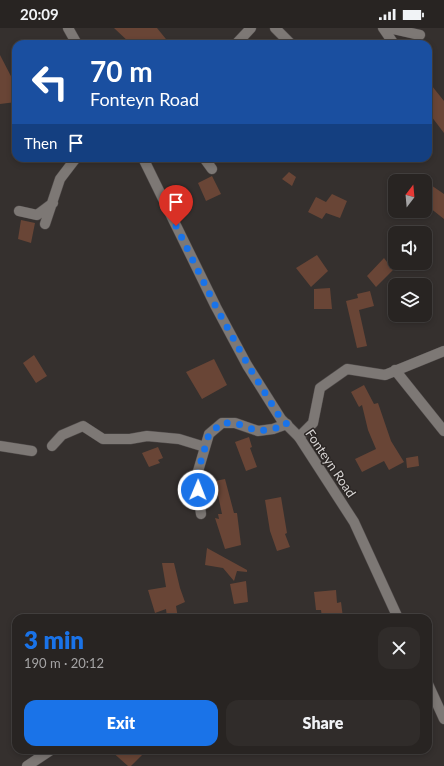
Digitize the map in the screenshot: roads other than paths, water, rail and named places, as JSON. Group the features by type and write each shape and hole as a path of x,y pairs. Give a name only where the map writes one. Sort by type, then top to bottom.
{"street":[{"path":"68,28 76,40"},
{"path":"240,40 251,28"},
{"path":"275,28 288,40"},
{"path":"383,28 391,40"},
{"path":"389,28 420,35"},
{"path":"45,224 60,179 73,162"},
{"name":"Fonteyn Road","path":"144,162 216,307 248,365 281,419 299,436 354,522 396,614"},
{"path":"207,162 212,169"},
{"path":"19,211 37,215 53,203"},
{"path":"299,436 313,422 320,388 347,369 385,375 444,351"},
{"path":"395,370 444,431"},
{"path":"201,514 196,478 209,434 222,423 235,423 258,431 273,429 287,424"},
{"path":"52,446 62,435 83,426 103,439 130,439 147,436 179,439 205,447"},
{"path":"0,446 32,452"},
{"path":"432,693 444,719"},
{"path":"27,766 45,754"}]}
